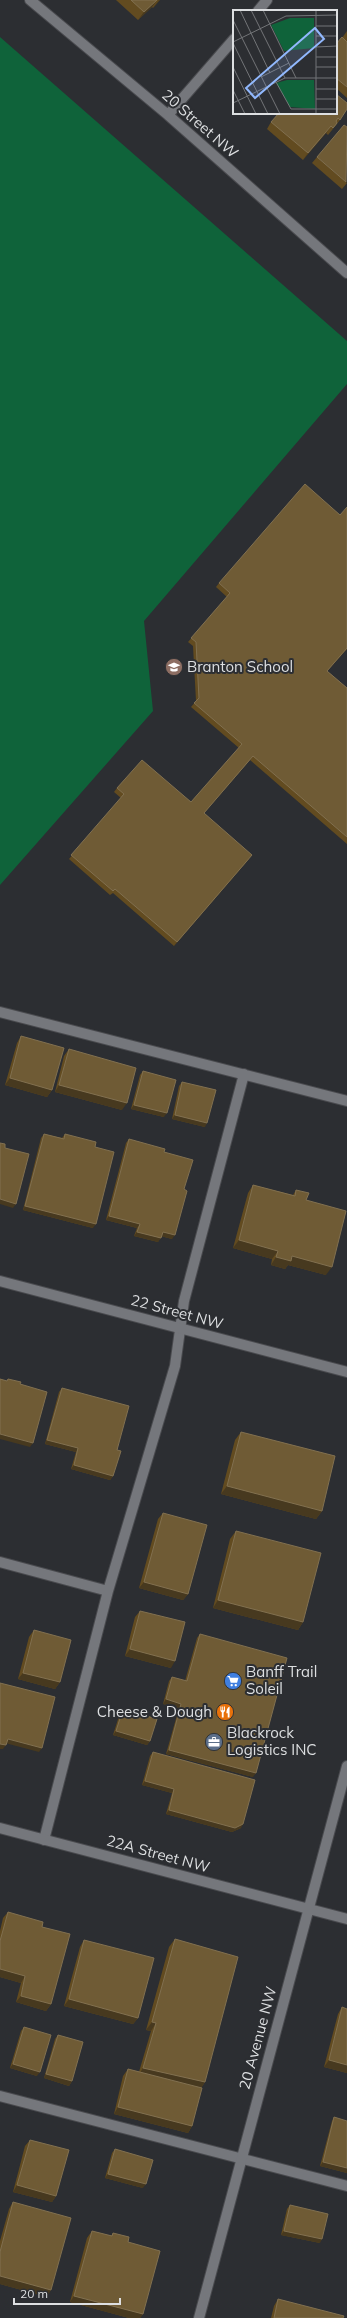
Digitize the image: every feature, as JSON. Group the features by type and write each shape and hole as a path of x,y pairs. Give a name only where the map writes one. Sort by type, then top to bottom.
{"street":[{"name":"20 Street NW","path":"30,0 168,115 347,273"},
{"path":"259,10 268,0"},
{"path":"168,115 233,40"},
{"path":"0,1012 347,1101"},
{"path":"44,1840 108,1591 175,1366 184,1301 244,1074"},
{"name":"22 Street NW","path":"0,1282 347,1372"},
{"path":"0,1562 108,1591"},
{"name":"20 Avenue NW","path":"199,2318 347,1766"},
{"name":"22A Street NW","path":"0,1828 347,1919"},
{"path":"0,2096 241,2157 347,2186"}],"green space":[{"path":"0,37 347,341 347,384 144,621 153,711 0,885"}],"building":[{"path":"131,0 157,0 144,12"},
{"path":"342,37 347,42 347,87 337,79 337,43"},
{"path":"337,95 347,103 347,109 340,120 338,118 336,121 337,123 333,128 331,126 308,153 271,122 278,114 337,114"},
{"path":"344,125 347,127 346,182 317,157"},
{"path":"305,484 340,515 347,507 347,648 327,671 347,688 347,837 253,756 204,813 252,855 177,942 115,889 113,891 71,855 124,794 117,788 142,760 191,802 242,744 194,703 199,698 196,642 191,638 230,593 219,583"},
{"path":"21,1036 64,1048 52,1090 10,1078"},
{"path":"69,1049 136,1068 127,1103 59,1085"},
{"path":"143,1071 176,1080 167,1113 134,1105"},
{"path":"182,1082 216,1090 207,1123 175,1115"},
{"path":"44,1134 64,1139 65,1134 96,1142 95,1147 114,1152 96,1224 25,1206"},
{"path":"129,1139 165,1149 164,1152 193,1160 184,1189 187,1191 175,1235 163,1232 161,1238 137,1232 140,1224 109,1216"},
{"path":"0,1143 5,1144 5,1148 29,1154 16,1204 0,1199"},
{"path":"253,1185 295,1196 296,1190 309,1193 306,1200 346,1211 332,1267 292,1256 291,1261 276,1257 278,1251 239,1240"},
{"path":"0,1379 21,1382 20,1384 47,1392 33,1443 0,1434"},
{"path":"62,1388 129,1406 117,1450 121,1451 113,1476 74,1465 78,1448 47,1440"},
{"path":"241,1432 335,1456 322,1511 227,1486"},
{"path":"163,1513 207,1525 188,1594 144,1582"},
{"path":"236,1531 321,1553 303,1622 218,1600"},
{"path":"140,1611 185,1622 175,1661 130,1649"},
{"path":"34,1630 71,1640 60,1682 23,1673"},
{"path":"200,1634 287,1658 256,1773 169,1750 181,1704 166,1699 172,1677 187,1681"},
{"path":"0,1683 55,1697 42,1748 8,1739 6,1745 0,1744"},
{"path":"123,1709 157,1719 150,1741 116,1731"},
{"path":"153,1752 255,1780 243,1824 235,1828 169,1810 174,1789 145,1781"},
{"path":"8,1912 43,1922 42,1927 70,1934 51,2004 21,1996 25,1976 0,1969 0,1941"},
{"path":"175,1939 238,1957 205,2082 143,2068 156,2023 152,2022"},
{"path":"84,1940 154,1958 138,2018 69,1999"},
{"path":"342,2007 347,2009 347,2065 329,2060"},
{"path":"24,2027 51,2035 40,2072 13,2064"},
{"path":"58,2035 83,2042 72,2081 46,2074"},
{"path":"128,2069 202,2088 192,2126 118,2107"},
{"path":"334,2117 347,2121 347,2168 323,2162"},
{"path":"30,2140 69,2150 56,2196 17,2185"},
{"path":"115,2149 153,2160 146,2184 108,2174"},
{"path":"13,2202 71,2218 51,2290 0,2276 0,2252"},
{"path":"290,2205 328,2214 322,2239 284,2231"},
{"path":"92,2231 112,2236 113,2233 129,2237 128,2242 160,2251 143,2314 74,2296"},
{"path":"278,2299 344,2316 343,2318 274,2318"}],"place":[{"name":"Branton School","path":"174,667"},
{"name":"Banff Trail Soleil","path":"233,1681"},
{"name":"Cheese & Dough","path":"225,1712"},
{"name":"Blackrock Logistics INC","path":"214,1742"}]}
